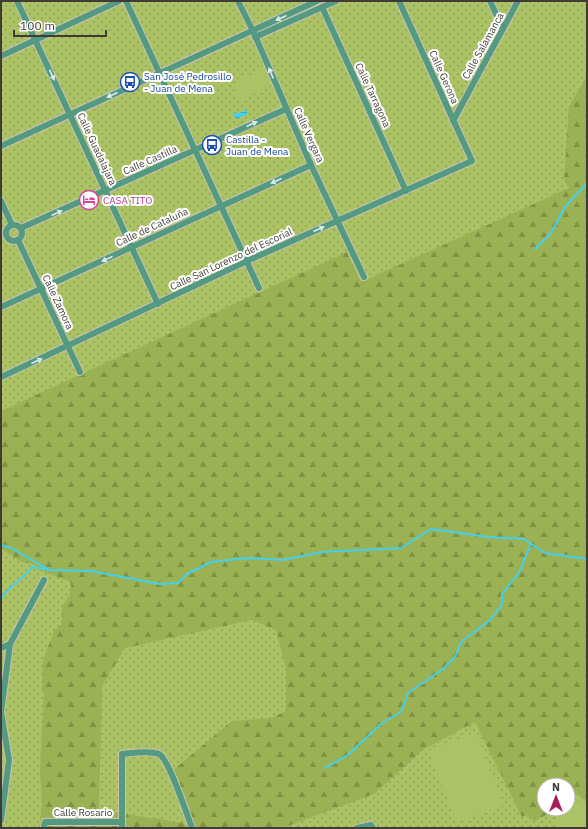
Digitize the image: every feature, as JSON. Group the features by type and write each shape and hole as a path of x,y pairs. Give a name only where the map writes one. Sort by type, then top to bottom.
{"street":[{"name":"Calle Guadalajara","path":"18,1 158,304"},
{"path":"1,56 119,1"},
{"path":"126,1 161,73 259,288"},
{"name":"Calle Vergara","path":"238,1 311,165 364,277"},
{"path":"254,34 317,1"},
{"path":"1,146 161,73 336,1"},
{"name":"Calle Gerona","path":"399,1 472,161"},
{"path":"490,1 503,29"},
{"name":"Calle Salamanca","path":"453,121 518,1"},
{"name":"Calle Tarragona","path":"322,7 406,191"},
{"name":"Calle Castilla","path":"21,228 286,108"},
{"name":"Calle San Lorenzo del Escorial","path":"1,377 247,261 472,161"},
{"name":"Calle de Cataluña","path":"1,307 311,165"},
{"path":"1,201 12,225"},
{"path":"12,225 17,225 21,228 22,235 18,240 11,240 4,236 7,229 12,225"},
{"name":"Calle Zamora","path":"18,240 80,372"},
{"path":"1,820 9,760 1,712 10,644 44,580"},
{"path":"1,648 10,644"},
{"path":"122,825 122,754 155,753 163,757 169,767 192,828"},
{"name":"Calle Rosario","path":"45,825 122,825"},
{"path":"357,828 364,825 371,825 374,828"}],"green space":[{"path":"1,1 587,1 587,74 569,106 587,206 587,828 1,828"},
{"path":"264,68 272,85 240,100 232,84"},
{"path":"587,74 587,801 576,794 576,777 536,777 536,817 542,817 534,821 526,815 522,817 475,722 424,749 374,794 283,828 194,828 172,771 232,721 271,718 286,711 286,669 276,630 252,620 125,648 102,686 99,810 184,823 186,828 39,828 42,805 40,767 44,693 42,693 43,660 54,631 62,624 62,607 70,594 71,582 34,568 36,565 22,562 1,549 1,411 347,252 361,282 569,188 564,180 569,106"},
{"path":"475,732 504,805 457,823 428,751"},
{"path":"576,801 587,808 587,828 559,828 554,825 559,817 576,817"}],"water":[{"path":"246,110 248,114 236,119 233,113 236,112 237,114"}],"waterway":[{"path":"535,249 551,233 565,207 587,183"},
{"path":"1,599 4,594 32,567 51,570 91,571 160,584 178,583 187,574 211,562 248,558 283,560 322,552 401,548 431,529 488,537 524,539 545,553 587,559"},
{"path":"325,768 348,755 382,723 401,712 408,693 443,669 455,657 461,642 490,620 502,605 502,594 520,571 531,543"},
{"path":"1,545 9,547 48,569"}],"place":[{"name":"San José Pedrosillo - Juan de Mena","path":"130,82"},
{"name":"Castilla - Juan de Mena","path":"212,145"},
{"name":"CASA TITO","path":"89,200"}]}
